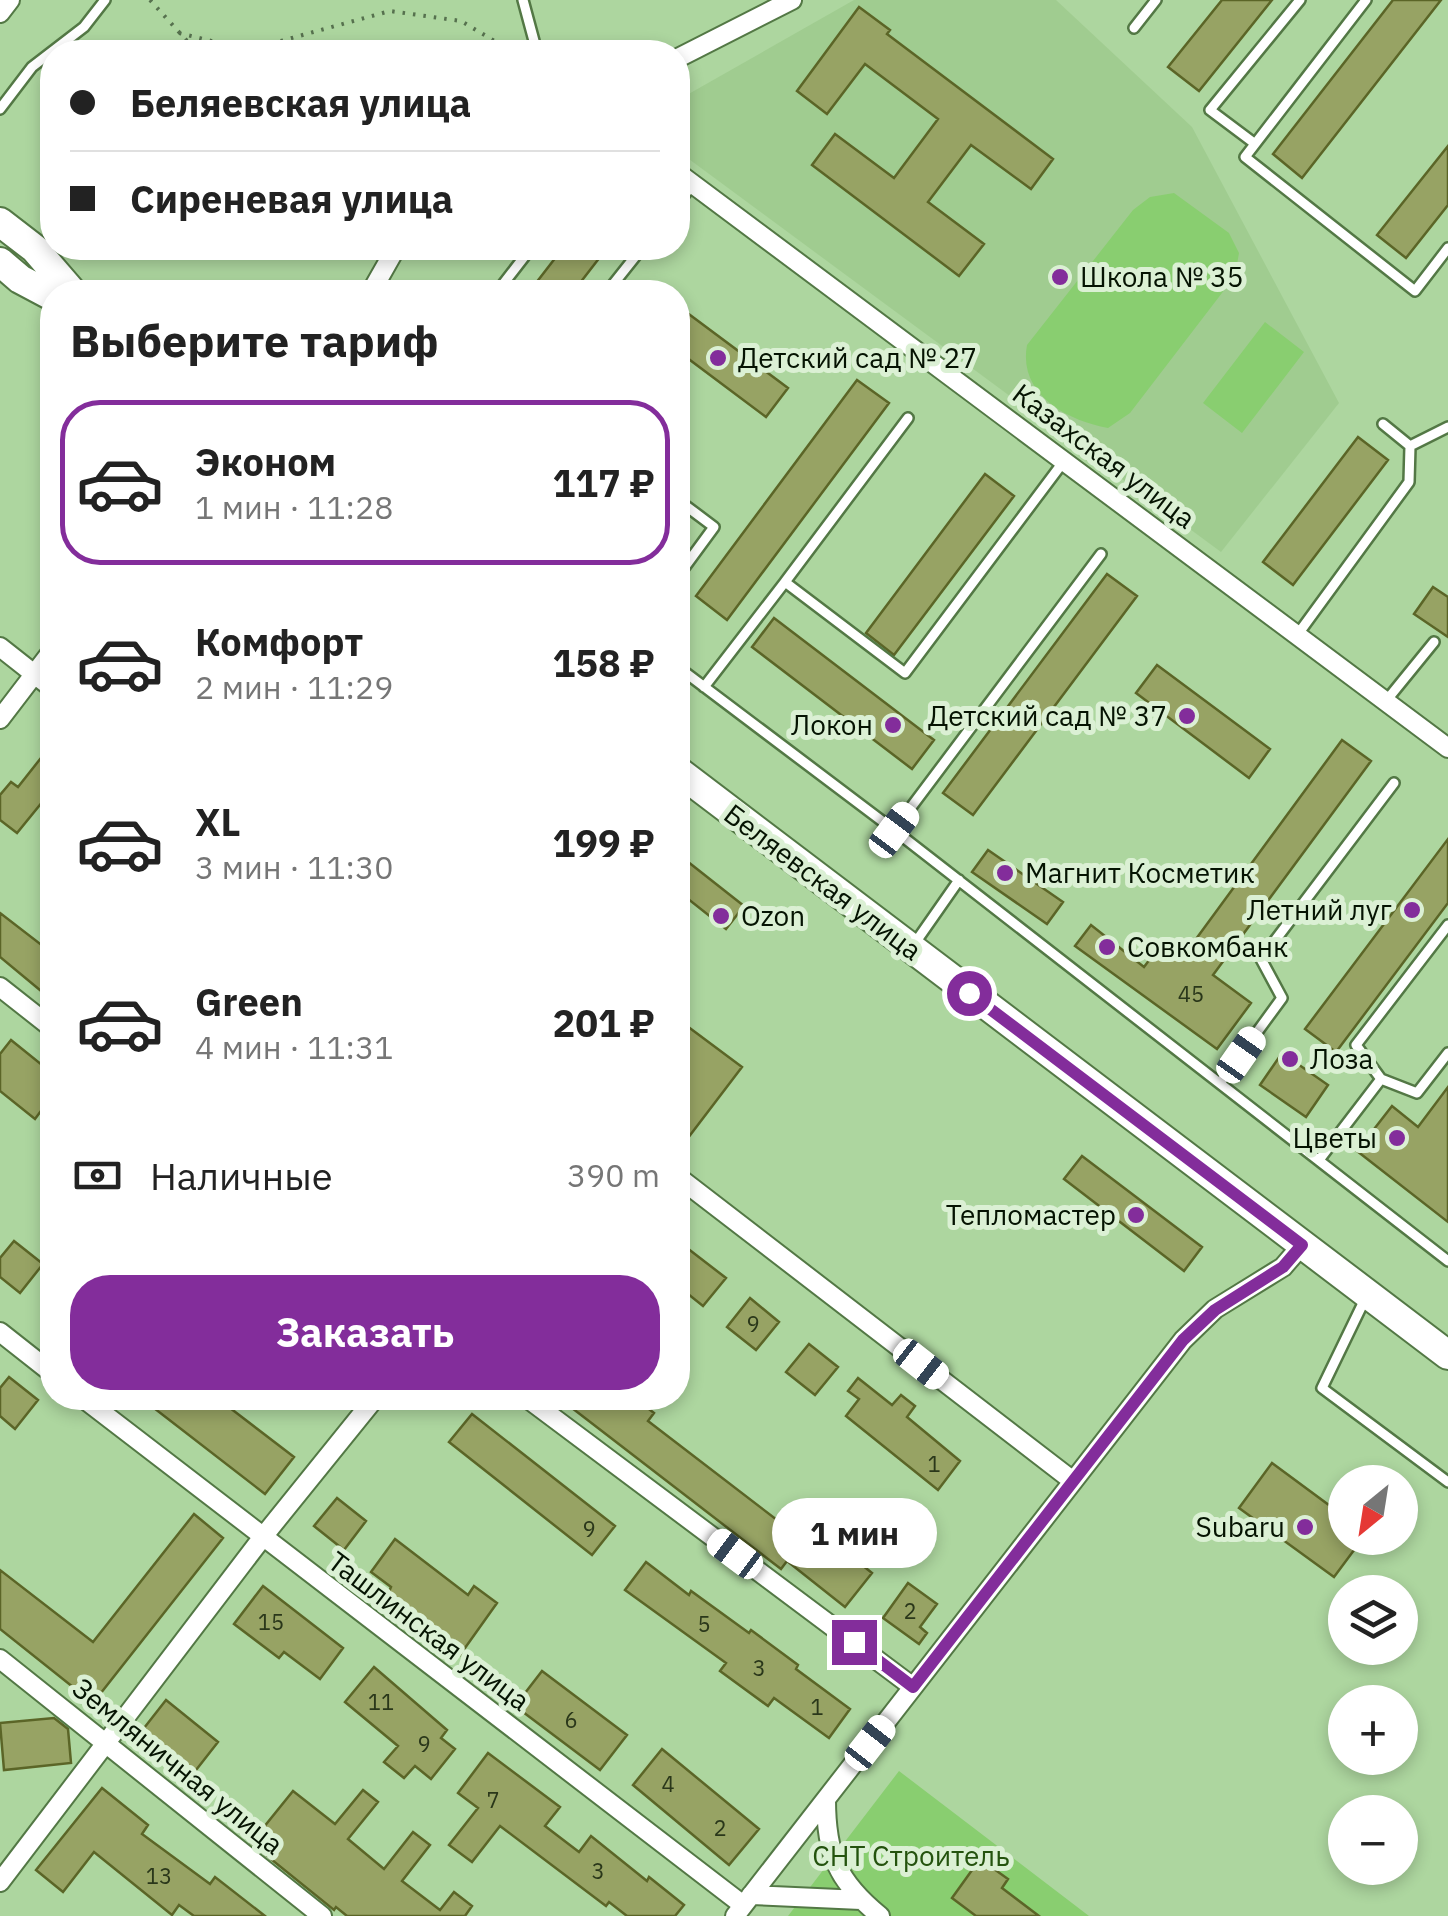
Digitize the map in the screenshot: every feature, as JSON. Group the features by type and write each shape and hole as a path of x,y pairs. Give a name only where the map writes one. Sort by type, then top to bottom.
{"main road":[{"path":"0,222 40,255"},
{"path":"44,260 62,280"},
{"path":"0,262 40,290"},
{"name":"Беляевская улица","path":"690,780 1448,1354"}],"street":[{"path":"690,52 792,0"},
{"name":"Казахская улица","path":"690,181 1448,748"},
{"path":"0,647 40,679"},
{"path":"0,719 40,666"},
{"path":"0,987 40,1019"},
{"path":"690,1186 1074,1481"},
{"path":"743,1905 1183,1340 1215,1310 1283,1267 1302,1245"},
{"path":"0,1332 40,1364"},
{"name":"Ташлинская улица","path":"98,1410 743,1905"},
{"path":"0,1882 262,1538 365,1410"},
{"path":"543,1410 913,1687"},
{"name":"Земляничная улица","path":"0,1659 322,1916"},
{"path":"826,1799 826,1837 840,1875 880,1916"},
{"path":"743,1905 828,1896 861,1900"}],"lane":[{"path":"68,40 84,28 105,0"},
{"path":"522,0 534,40"},
{"path":"1134,28 1156,0"},
{"path":"1254,143 1210,110 1300,0"},
{"path":"1366,0 1244,156 1415,291 1448,248"},
{"path":"0,109 40,61"},
{"path":"506,280 522,260"},
{"path":"616,280 632,260"},
{"path":"704,688 908,418"},
{"path":"1383,424 1410,446"},
{"path":"1410,446 1448,427"},
{"path":"1298,634 1409,482 1410,446"},
{"path":"785,582 906,673 1064,461"},
{"path":"690,509 714,527 690,560"},
{"path":"894,830 1101,554"},
{"path":"1386,702 1434,642"},
{"path":"690,677 1448,1260"},
{"path":"1220,1083 1282,998 1262,959 1394,783"},
{"path":"910,949 959,880"},
{"path":"1448,924 1356,1045 1382,1079 1417,1093 1448,1054"},
{"path":"1319,1160 1382,1079"},
{"path":"1367,1294 1322,1388 1448,1482"}],"path":[{"path":"150,0 186,40"},
{"path":"284,40 390,11 461,21 492,40"},
{"path":"179,32 210,40"}],"shaded area":[{"name":"Школа № 35","path":"854,0 1056,0 1192,127 1339,403 1221,552 690,160 690,93"}],"green space":[{"path":"1174,193 1229,233 1239,253 1235,276 1130,413 1108,428 1076,419 1038,391 1026,362 1027,345 1133,210 1150,197"},
{"path":"1265,322 1304,352 1242,433 1203,403"},
{"name":"СНТ Строитель","path":"899,1771 1089,1916 788,1916"}],"building":[{"path":"1222,0 1272,0 1199,91 1168,67"},
{"path":"1393,0 1441,0 1302,178 1273,154"},
{"path":"859,7 890,30 887,34 1053,159 1031,189 971,145 928,202 984,244 959,276 812,165 835,134 894,178 938,119 865,64 827,114 797,91"},
{"path":"1448,146 1448,205 1406,258 1377,235"},
{"path":"554,260 598,260 582,280 538,280"},
{"path":"690,315 788,388 766,417 690,360"},
{"path":"857,380 889,403 727,620 696,596"},
{"path":"1358,437 1388,460 1293,585 1263,562"},
{"path":"985,474 1014,496 894,655 866,633"},
{"path":"1107,574 1137,596 973,815 943,793"},
{"path":"1433,587 1448,597 1448,637 1414,614"},
{"path":"774,618 934,740 912,769 752,647"},
{"path":"1157,665 1270,749 1249,778 1136,693"},
{"path":"1342,740 1371,761 1213,975 1251,1003 1217,1049 1075,946 1091,925 1144,967 1165,939 1185,954"},
{"path":"40,759 40,805 17,833 0,820 0,795 11,782 18,787"},
{"path":"1448,839 1448,903 1336,1052 1305,1029"},
{"path":"988,850 1063,902 1047,924 972,872"},
{"path":"690,863 744,906 726,929 690,900"},
{"path":"0,913 40,944 40,990 0,957"},
{"path":"690,1028 742,1067 690,1135"},
{"path":"11,1040 40,1063 40,1112 35,1119 0,1091 0,1054"},
{"path":"1282,1053 1328,1085 1306,1117 1260,1085"},
{"path":"1448,1087 1448,1222 1357,1151 1392,1106 1418,1127"},
{"path":"1082,1156 1202,1247 1184,1271 1064,1179"},
{"path":"14,1241 40,1262 40,1268 20,1293 0,1277 0,1258"},
{"path":"690,1250 726,1278 703,1306 690,1296"},
{"path":"750,1298 779,1322 756,1350 727,1327"},
{"path":"809,1344 838,1367 815,1395 786,1372"},
{"path":"9,1377 38,1400 15,1429 0,1416 0,1388"},
{"path":"858,1378 892,1405 901,1395 915,1406 907,1417 960,1461 938,1490 846,1416 859,1399 848,1391"},
{"path":"156,1410 233,1410 294,1457 265,1494"},
{"path":"575,1410 650,1410 654,1413 648,1421 820,1553 831,1540 872,1573 845,1607 787,1561 781,1569"},
{"path":"472,1414 615,1526 592,1555 449,1442"},
{"name":"Subaru","path":"1272,1463 1328,1504 1328,1555 1350,1555 1335,1575 1331,1575 1239,1508"},
{"path":"337,1498 366,1521 344,1550 314,1526"},
{"path":"194,1514 223,1538 93,1703 0,1629 0,1570 93,1642"},
{"path":"395,1539 468,1595 474,1586 497,1603 460,1655 411,1620 415,1613 388,1594 391,1587 371,1572"},
{"path":"646,1562 689,1595 691,1591 749,1633 751,1630 850,1709 829,1738 774,1698 768,1706 720,1671 726,1663 625,1590"},
{"path":"908,1583 937,1604 920,1627 927,1633 919,1644 883,1618"},
{"path":"263,1586 343,1648 320,1679 284,1652 279,1658 234,1624"},
{"path":"374,1667 447,1730 441,1738 455,1749 431,1779 415,1766 404,1778 384,1762 398,1746 345,1702"},
{"path":"542,1671 627,1735 600,1770 515,1706"},
{"path":"166,1700 218,1742 189,1779 137,1737"},
{"path":"54,1718 68,1729 71,1763 4,1770 0,1723"},
{"path":"662,1749 759,1829 729,1865 633,1785"},
{"path":"488,1753 560,1807 545,1826 579,1852 591,1836 684,1905 675,1916 627,1916 609,1902 606,1906 500,1826 472,1862 449,1845 478,1808 458,1793"},
{"path":"102,1788 148,1825 142,1834 210,1884 215,1877 265,1916 194,1916 179,1905 172,1915 94,1852 63,1892 36,1870"},
{"path":"363,1790 378,1802 348,1839 384,1869 413,1832 430,1845 402,1881 440,1910 454,1892 472,1906 465,1916 347,1916 336,1907 334,1910 251,1843 293,1791 335,1824"},
{"path":"980,1859 1008,1879 1002,1888 1039,1916 976,1916 952,1898"}],"place":[{"name":"Школа № 35","path":"1060,277"},
{"name":"Детский сад № 27","path":"718,358"},
{"name":"Детский сад № 37","path":"1187,716"},
{"name":"Локон","path":"893,725"},
{"name":"Магнит Косметик","path":"1005,873"},
{"name":"Летний луг","path":"1412,910"},
{"name":"Ozon","path":"721,916"},
{"name":"Совкомбанк","path":"1107,947"},
{"name":"Лоза","path":"1290,1059"},
{"name":"Цветы","path":"1397,1138"},
{"name":"Тепломастер","path":"1136,1215"},
{"name":"Subaru","path":"1305,1527"}],"route":[{"path":"854,1642 913,1687 1183,1340 1215,1310 1283,1267 1302,1245 969,993"}]}
